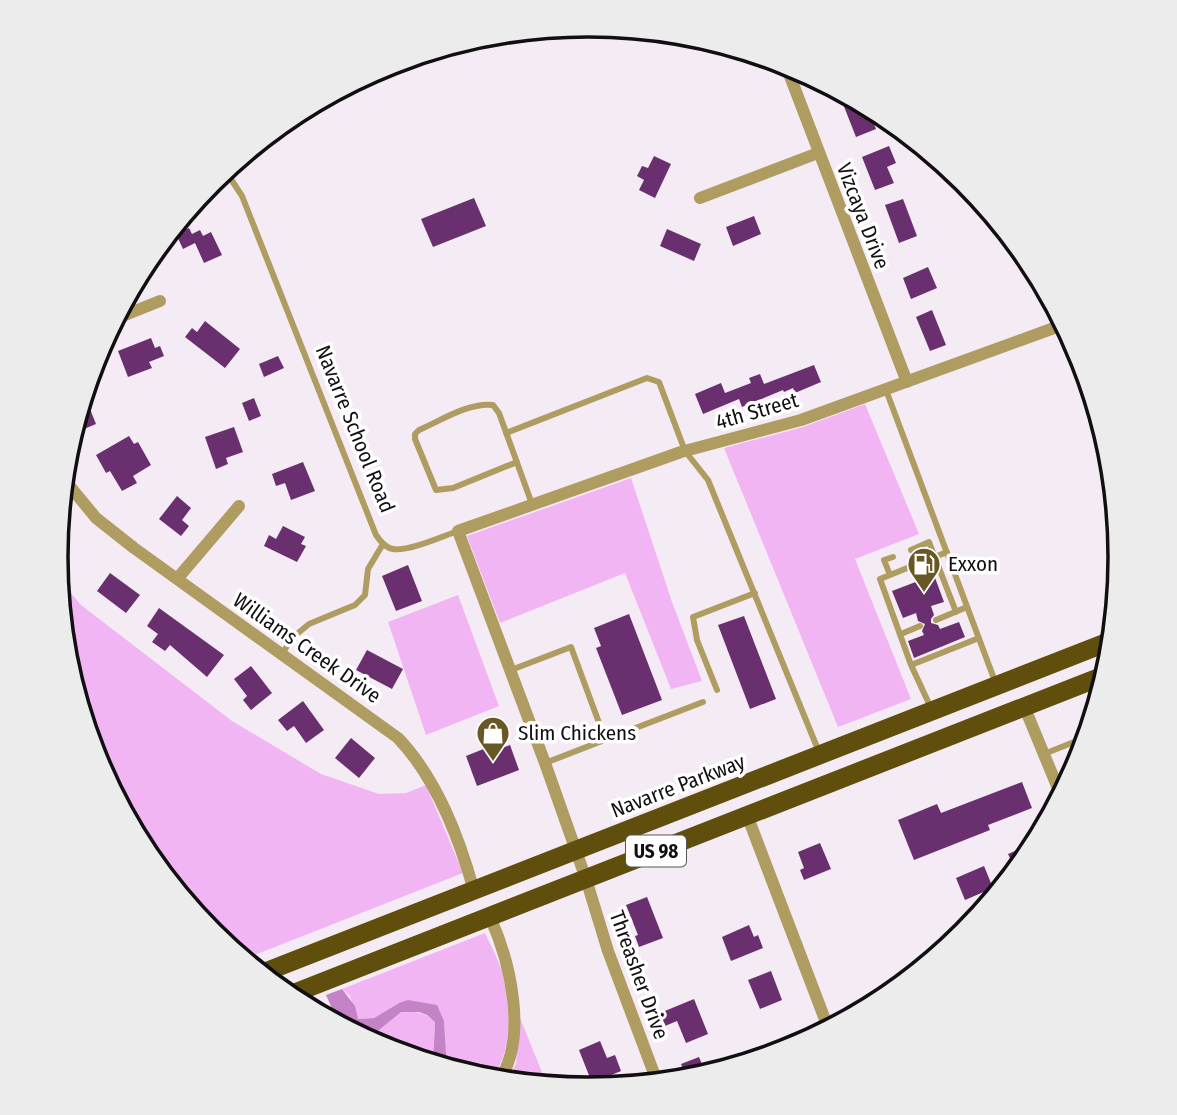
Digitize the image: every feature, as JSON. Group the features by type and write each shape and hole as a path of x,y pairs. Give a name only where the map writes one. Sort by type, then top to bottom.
{"highway":[{"name":"Navarre Parkway","path":"270,970 1102,645"},
{"path":"1024,706 1026,693 1033,682 1100,655"},
{"name":"US 98","path":"300,991 1095,679"},
{"path":"833,781 849,765 980,713 997,698 997,686"}],"street":[{"name":"Vizcaya Drive","path":"790,77 907,382"},
{"path":"700,198 818,153"},
{"path":"129,314 160,301"},
{"name":"4th Street","path":"458,531 685,451 801,420 1056,327"},
{"name":"Williams Creek Drive","path":"72,489 96,518 380,724 411,752 429,776 468,867 474,891"},
{"path":"177,579 239,506"},
{"path":"458,531 586,879"},
{"path":"1024,706 1057,786"},
{"path":"747,816 826,1021"},
{"name":"Threasher Drive","path":"586,879 608,951 654,1074"},
{"path":"490,917 499,936 510,979 514,1017 510,1060 504,1071"}],"lane":[{"name":"Navarre School Road","path":"231,178 376,536 393,550 458,531"},
{"path":"506,433 647,378 659,382 685,451 708,480 820,755"},
{"path":"886,390 997,686"},
{"path":"517,462 453,488 436,490 415,434 468,409 485,404 493,405 499,413 506,433 517,462 533,506"},
{"path":"911,550 929,542 956,612"},
{"path":"282,654 292,638 309,624 355,605 365,595 368,569 383,544"},
{"path":"933,711 903,648 901,634 880,579 947,552"},
{"path":"890,575 884,560 892,557"},
{"path":"717,690 697,640 693,617 755,593"},
{"path":"936,620 967,607"},
{"path":"945,616 948,626"},
{"path":"901,634 917,627 917,638"},
{"path":"911,665 924,657 979,638"},
{"path":"510,670 571,647 605,739"},
{"path":"545,763 703,702"},
{"path":"1044,754 1076,741"}],"shaded area":[{"path":"865,404 919,534 855,559 911,699 838,727 724,448 803,427"},
{"path":"631,478 672,602 702,681 671,689 625,573 500,623 467,536"},
{"path":"69,591 81,605 232,721 321,774 379,794 406,793 426,785 463,873 253,956 220,926 175,875 121,788 95,725 85,692 72,625"},
{"path":"458,595 499,706 426,735 388,622"},
{"path":"485,933 503,974 506,992 508,1033 497,1070 446,1059 444,1021 399,1003 374,1018 358,1019 350,996 342,989"},
{"path":"342,989 355,1006 358,1019 374,1018 408,1000 437,1005 444,1021 446,1059 433,1055 435,1022 427,1015 401,1012 374,1032 333,1011 326,995"},
{"path":"401,1011 423,1014 435,1021 433,1055 374,1032"},
{"path":"520,1018 544,1076 511,1072 516,1064"}],"building":[{"path":"843,104 873,122 876,129 856,137"},
{"path":"889,146 896,163 887,167 894,183 875,190 862,157"},
{"path":"654,156 671,164 655,198 639,190 644,180 637,176 642,166 648,168"},
{"path":"474,198 486,226 433,247 421,219"},
{"path":"903,199 917,236 899,243 885,205"},
{"path":"754,216 761,234 733,246 726,227"},
{"path":"189,228 192,234 200,230 203,236 211,232 222,255 204,263 195,243 183,249 177,237"},
{"path":"667,229 701,244 694,261 660,246"},
{"path":"928,267 937,288 911,299 903,278"},
{"path":"932,310 946,345 930,351 916,317"},
{"path":"205,321 240,349 225,368 185,337 192,328 197,332"},
{"path":"151,338 155,348 160,346 164,356 149,362 152,368 128,377 118,351"},
{"path":"278,356 284,368 264,377 259,364"},
{"path":"814,365 821,382 795,393 793,388 784,392 783,390 742,407 739,399 703,414 695,394 721,383 725,393 751,383 749,378 760,374 764,384"},
{"path":"254,398 261,416 249,421 242,403"},
{"path":"90,408 96,424 84,429"},
{"path":"234,427 243,452 226,458 228,464 216,469 205,437"},
{"path":"129,436 134,444 138,442 151,465 133,476 137,483 122,491 110,471 106,473 96,455"},
{"path":"303,462 315,491 291,500 285,483 276,486 272,474"},
{"path":"177,496 191,508 182,520 189,526 181,536 159,519"},
{"path":"283,526 305,537 301,544 306,546 297,562 264,546 269,535 276,539"},
{"path":"408,565 422,601 396,611 382,576"},
{"path":"110,573 140,595 126,613 97,591"},
{"path":"934,575 944,602 931,606 934,615 931,623 938,625 940,629 959,622 965,637 914,658 908,641 924,635 922,631 925,624 918,621 916,613 903,618 892,591"},
{"path":"159,608 224,655 207,677 170,645 165,651 152,642 158,634 147,626"},
{"path":"629,614 662,700 622,715 596,648 601,646 594,628"},
{"path":"744,616 776,699 750,709 718,625"},
{"path":"367,650 403,669 392,689 356,670"},
{"path":"251,666 272,693 251,710 243,700 247,696 234,679"},
{"path":"303,701 324,730 306,743 294,726 287,731 278,720"},
{"path":"351,738 375,758 359,778 335,758"},
{"name":"Slim Chickens","path":"510,745 519,770 477,786 466,756 486,748 488,753"},
{"path":"1022,782 1032,808 988,825 990,830 914,860 898,820 937,804 941,813"},
{"path":"820,843 831,869 804,880 800,870 804,868 798,852"},
{"path":"1020,849 1012,861 1008,854"},
{"path":"984,866 992,886 965,900 956,878"},
{"path":"647,897 663,938 639,947 635,936 638,935 626,905"},
{"path":"749,925 754,937 758,935 763,948 731,961 722,937"},
{"path":"771,971 782,1000 760,1009 748,980"},
{"path":"694,999 708,1034 686,1043 677,1021 665,1026 660,1013"},
{"path":"600,1041 607,1058 615,1055 621,1071 605,1078 590,1078 579,1050"},
{"path":"699,1057 703,1065 683,1069 681,1064"}],"place":[{"name":"Exxon","path":"924,594"},
{"name":"Slim Chickens","path":"493,763"}]}
